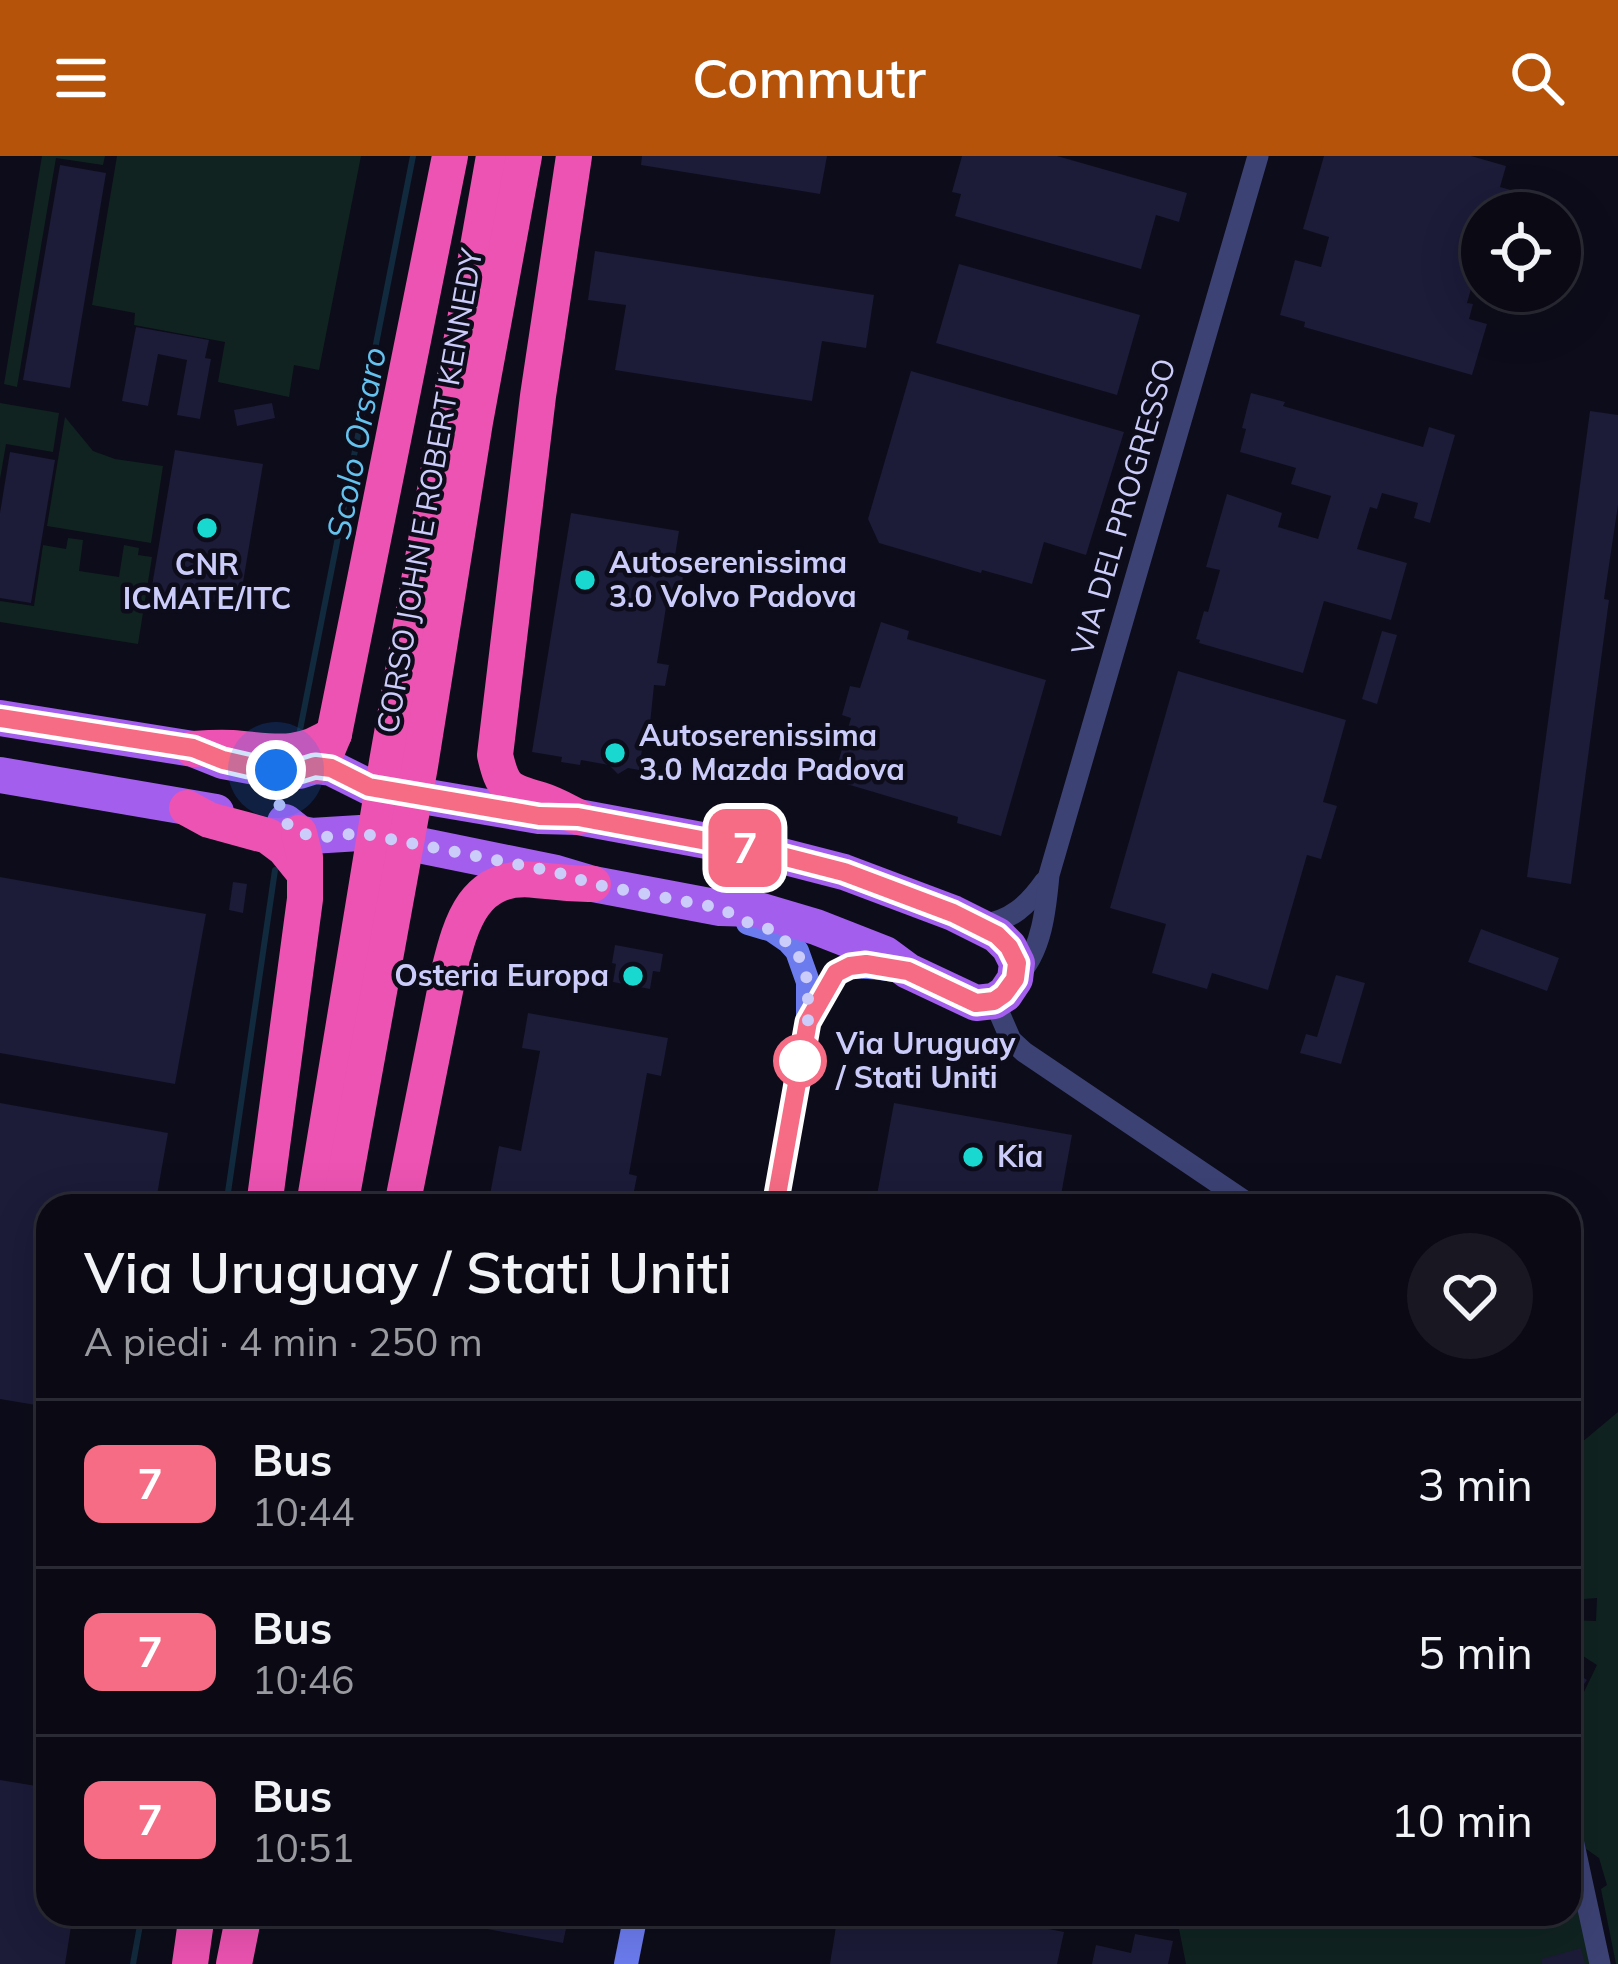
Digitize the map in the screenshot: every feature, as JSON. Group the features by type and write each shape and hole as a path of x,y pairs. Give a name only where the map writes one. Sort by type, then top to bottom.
{"highway":[{"path":"307,768 324,758 334,734 449,156"},
{"name":"CORSO JOHN E ROBERT KENNEDY","path":"380,906 392,772 494,156"},
{"name":"CORSO JOHN E ROBERT KENNEDY","path":"392,772 475,422 524,156"},
{"path":"574,156 532,441 495,755 507,788 578,817"},
{"path":"193,748 277,754 304,750 334,734"},
{"path":"187,808 209,820 268,836 307,876"},
{"path":"266,1194 307,876 305,857 317,831"},
{"path":"404,1194 448,970 472,904 499,884 521,880 593,884"},
{"path":"317,1194 380,906"},
{"path":"342,1194 380,906"},
{"path":"172,1964 177,1926"},
{"path":"190,1964 195,1926"},
{"path":"218,1964 224,1926"},
{"path":"234,1964 242,1926"}],"main road":[{"path":"0,718 193,748 223,760 276,770 392,772 539,816 578,817 766,852 844,872 981,925 1009,947 1017,963 1004,1002 976,1003 908,971 885,954 755,909 720,908 593,884 556,872 0,775"},
{"path":"307,768 284,784 280,813 317,831"}],"street":[{"name":"VIA DEL PROGRESSO","path":"1004,1002 1029,965 1045,912 1049,875 1258,156"},
{"name":"VIA DEL PROGRESSO","path":"981,925 1024,908 1049,875"},
{"path":"720,908 772,930 797,951 808,982 808,1022 777,1194"},
{"path":"808,1022 836,973 866,964 908,971"},
{"path":"1004,1002 1011,1040 1024,1052 1234,1194"},
{"path":"1581,1876 1600,1964"},
{"path":"626,1964 634,1926"}],"green space":[{"path":"42,156 105,156 103,165 56,158 17,387 4,384"},
{"path":"117,156 361,156 319,370 294,365 289,397 218,382 225,342 134,325 135,313 92,305"},
{"path":"0,403 59,413 53,452 6,444 0,479"},
{"path":"65,417 93,451 163,466 151,543 47,526"},
{"path":"68,538 83,540 79,571 119,577 124,545 139,548 138,555 152,557 138,644 0,622 0,601 34,606 43,545 66,549"},
{"path":"1618,1412 1618,1964 1599,1858 1581,1842 1581,1698 1597,1665 1581,1654 1581,1620 1596,1621 1597,1598 1581,1597 1581,1443"},
{"path":"1581,1918 1591,1964 1186,1964 1178,1926 1581,1926"}],"building":[{"path":"642,156 827,156 820,194 641,165"},
{"path":"962,156 1057,156 1187,193 1179,222 1156,215 1141,269 955,216 961,194 952,192"},
{"path":"1324,156 1471,156 1506,166 1500,187 1518,192 1461,192 1461,312 1471,312 1469,319 1487,324 1472,375 1304,327 1305,322 1280,315 1295,260 1321,267 1329,237 1303,229"},
{"path":"60,165 106,173 70,388 23,380"},
{"path":"595,251 874,295 866,348 822,341 812,401 615,370 626,305 588,300"},
{"path":"959,264 1140,315 1117,395 936,343"},
{"path":"136,327 209,340 205,358 211,359 200,419 177,415 187,360 158,354 148,406 122,401"},
{"path":"911,371 1124,432 1086,555 1044,542 1032,584 879,543 868,519"},
{"path":"1251,393 1423,447 1429,427 1455,435 1430,523 1414,518 1418,503 1382,493 1377,509 1370,507 1357,549 1407,563 1391,620 1324,601 1303,673 1196,639 1220,570 1206,567 1227,494 1282,513 1278,527 1318,539 1331,496 1291,484 1296,468 1240,452"},
{"path":"272,403 275,418 237,426 234,410"},
{"path":"1590,411 1618,415 1618,505 1571,884 1527,877"},
{"name":"CNR ICMATE/ITC","path":"175,450 263,464 239,606 151,592"},
{"path":"10,452 55,460 31,603 0,598 0,513"},
{"path":"571,513 679,531 672,574 683,576 680,597 668,595 657,663 669,665 665,686 654,685 648,744 643,743 639,770 628,768 618,774 609,765 561,762 562,757 532,752"},
{"path":"881,622 909,631 907,639 1046,680 1001,836 957,823 958,817 833,780 851,718 842,715 850,686 860,688"},
{"path":"1382,631 1397,635 1377,704 1362,699"},
{"path":"1178,671 1346,720 1323,802 1337,806 1321,859 1307,855 1268,990 1212,973 1207,989 1152,973 1166,924 1110,908"},
{"path":"0,877 206,914 175,1084 0,1053"},
{"path":"233,882 247,884 243,913 229,910"},
{"path":"1481,929 1559,958 1547,991 1468,962"},
{"path":"615,945 663,954 650,989 613,982"},
{"path":"1336,975 1365,983 1341,1064 1300,1053 1306,1034 1317,1037"},
{"path":"528,1013 668,1038 661,1076 647,1073 629,1174 637,1176 633,1194 490,1194 499,1146 521,1151 540,1051 522,1048"},
{"path":"0,1103 168,1133 157,1194 36,1194 36,1405 0,1399"},
{"path":"894,1103 1072,1135 1061,1194 877,1194"},
{"path":"0,1780 36,1786 36,1926 71,1926 65,1964 0,1964"},
{"path":"472,1926 567,1926 563,1943"},
{"path":"836,1926 1033,1926 1064,1932 1057,1964 830,1964"},
{"path":"1135,1934 1173,1941 1168,1964 1092,1964 1096,1945 1131,1953"},
{"path":"1581,1948 1585,1964 1542,1964 1541,1959"}],"waterway":[{"name":"Scolo Orsaro","path":"300,730 413,156"},
{"name":"Scolo Orsaro","path":"228,1194 275,870"},
{"name":"Scolo Orsaro","path":"133,1964 140,1926"}],"bus line":[{"name":"7","path":"0,718 193,748 223,760 276,770 331,768 369,787 539,816 578,817 766,852 844,872 997,935 1017,963 1015,979 994,1001 976,1003 908,971 866,964 836,973 808,1022 777,1194"}],"place":[{"name":"CNR ICMATE/ITC","path":"207,528"},
{"name":"Autoserenissima 3.0 Volvo Padova","path":"585,580"},
{"name":"Autoserenissima 3.0 Mazda Padova","path":"615,753"},
{"name":"Osteria Europa","path":"633,976"},
{"name":"Via Uruguay / Stati Uniti","path":"800,1061"},
{"name":"Kia","path":"973,1157"}],"route":[{"path":"276,770 299,771 284,784 279,797 280,813 298,833 324,837 360,833 556,872 593,884 720,908 772,930 797,951 808,982 808,1022 800,1061"}]}
